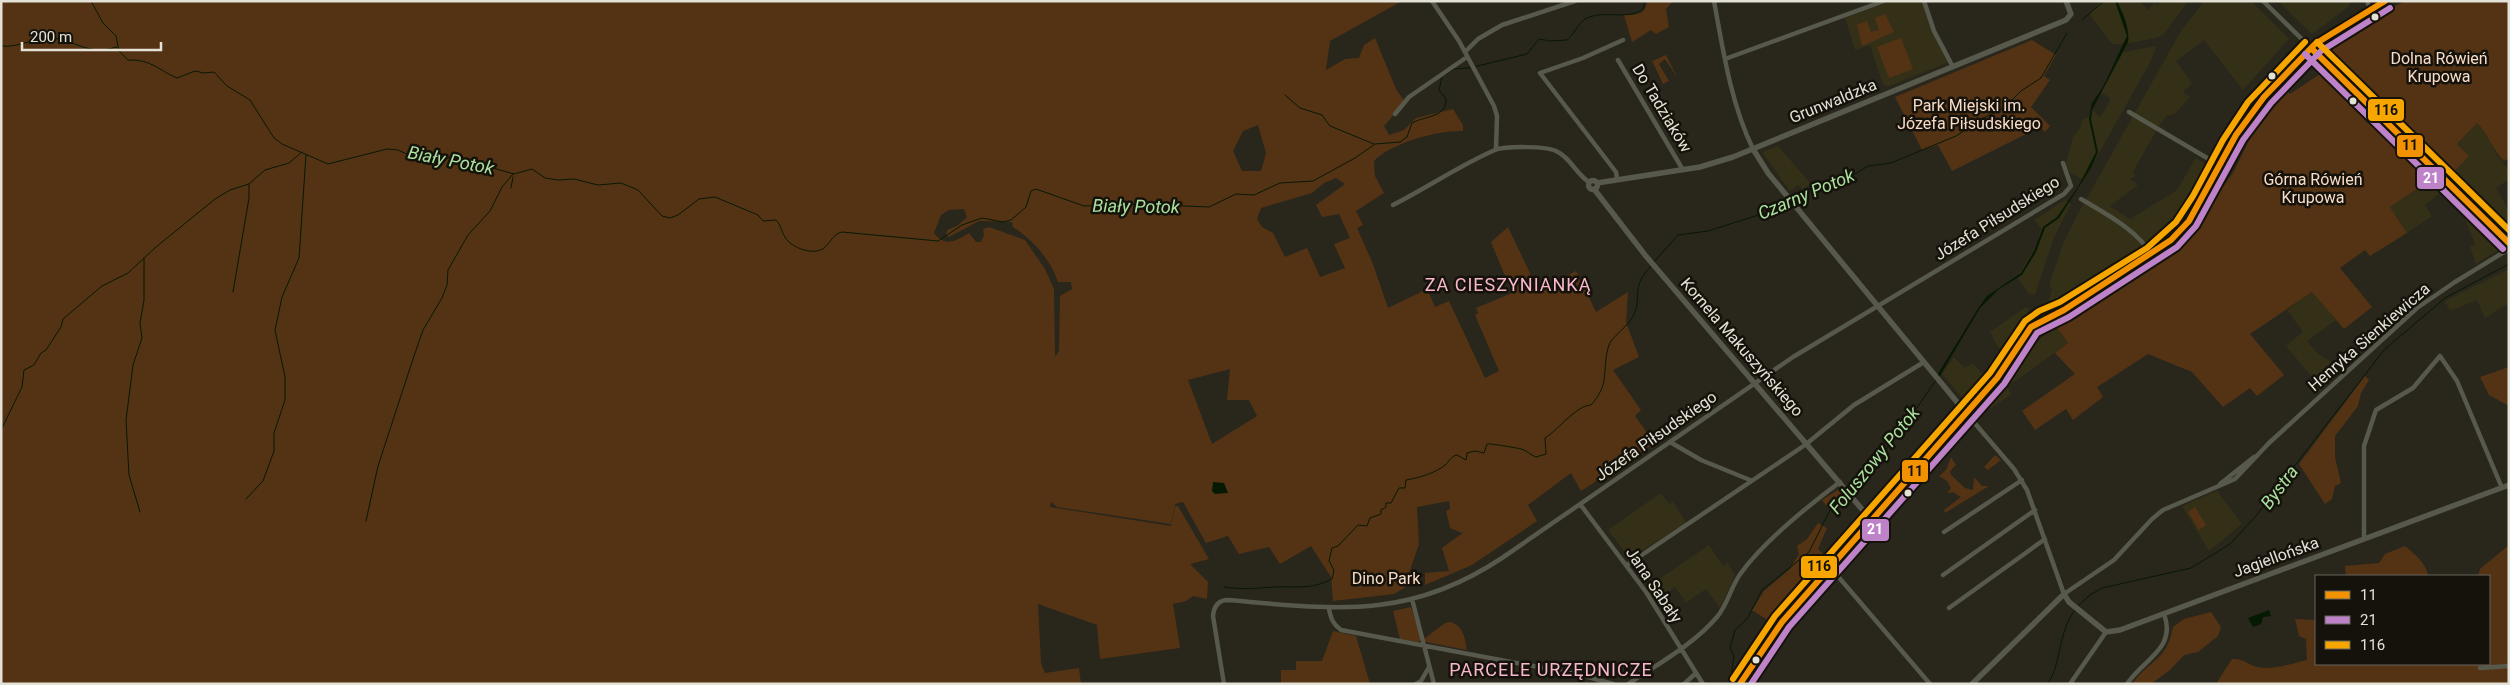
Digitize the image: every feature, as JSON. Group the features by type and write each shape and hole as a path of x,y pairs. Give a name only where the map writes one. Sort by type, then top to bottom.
{"street":[{"path":"1432,1 1444,16 1466,54 1496,113 1496,149"},
{"path":"1394,114 1409,96 1466,54 1478,39 1502,25 1574,1"},
{"path":"1714,1 1720,45 1743,122 1764,168 2022,480 2046,539 2064,594 2072,604 2106,632 2070,684"},
{"path":"1725,59 1884,1"},
{"path":"1924,1 1932,26 1953,67"},
{"name":"Grunwaldzka","path":"1597,183 1618,178 1683,170 1720,162 1754,149 2065,20 2070,16 2066,1"},
{"path":"2264,1 2509,244 2509,250"},
{"path":"2367,1 2370,9"},
{"path":"1740,684 1782,622 1966,413 2027,337 2044,322 2171,240 2189,221 2230,144 2255,107 2311,48 2385,1"},
{"path":"1618,178 1616,172 1540,73 1583,58 1623,40"},
{"name":"Do Tadziaków","path":"1618,60 1683,170"},
{"path":"2189,221 2197,216 2219,188 2271,90"},
{"path":"2129,112 2219,165"},
{"path":"2230,144 2237,145 2240,151"},
{"path":"1393,205 1496,149 1546,148 1556,150 1564,155 1582,177 1590,182 1594,180 1597,183 1597,187 1594,189 1589,187 1590,182"},
{"name":"Józefa Piłsudskiego","path":"1224,684 1213,616 1214,608 1219,602 1228,600 1329,609 1367,607 1412,599 1448,587 1478,573 1754,383 1818,342 2064,194 2071,188 2062,163"},
{"path":"2210,183 2213,187 2219,188"},
{"name":"Kornela Makuszyńskiego","path":"1594,189 1653,264 1872,521"},
{"path":"2081,199 2127,228 2152,254"},
{"name":"Henryka Sienkiewicza","path":"2064,594 2114,560 2159,513 2213,489 2247,460 2256,456 2417,308 2455,282 2509,250"},
{"path":"2364,539 2364,446 2376,410 2413,388 2440,356 2457,381 2506,486"},
{"path":"1627,565 1807,443 1854,405 1924,362"},
{"path":"1670,442 1701,460 1750,480"},
{"path":"1944,532 2022,480"},
{"path":"1628,684 1680,649 1717,616 1737,578 1748,565 1788,526 1840,482"},
{"name":"Jagiellońska","path":"2106,632 2120,630 2164,614 2506,486"},
{"name":"Jana Sabały","path":"1580,504 1627,565 1703,684"},
{"path":"1943,575 2035,510"},
{"path":"1949,608 2046,539"},
{"path":"1830,567 1930,684"},
{"path":"1972,684 2064,594"},
{"path":"1412,599 1434,684"},
{"path":"1329,609 1335,626 1342,630 1581,675 1613,684"},
{"path":"2127,684 2132,675 2163,646 2168,628 2164,614"},
{"path":"1416,684 1422,681 1429,666"},
{"path":"2480,668 2509,666"},
{"path":"1684,684 1695,674"}],"shaded area":[{"path":"1891,1 1922,1 1931,28 1949,62 1887,87 1883,84 1870,45 1855,50 1845,18"},
{"path":"2101,1 2140,1 2148,10 2154,3 2157,5 2161,1 2188,1 2164,34 2156,38 2124,44 2112,44 2089,14"},
{"path":"2115,1 2117,1 2126,21 2128,42 2092,110 2091,119 2098,152 2091,168 2059,218 2045,228 2036,252 2022,275 1999,289 1980,308 1938,379 1936,377 1987,296 2021,273 2034,251 2043,227 2057,217 2078,187 2096,152 2089,119 2092,103 2103,87 2127,36"},
{"path":"2204,1 2251,1 2289,39 2243,90 2204,40 2176,61 2192,83 2183,92 2190,97 2175,114 2166,116 2159,126 2133,172 2136,176 2130,179 2138,185 2110,206 2130,219 2176,191 2196,158 2210,167 2199,190 2183,216 2156,241 2057,304 2051,303 2049,300 2052,289 2050,288 2050,282 2063,244 2075,219 2181,31"},
{"path":"2278,1 2351,1 2348,7 2312,34"},
{"path":"2157,46 2148,66 2084,180 2070,173 2066,164 2073,137 2080,128 2083,119 2091,116 2093,110 2100,117 2105,110 2111,98 2101,93 2123,52"},
{"path":"2477,122 2488,134 2496,154 2509,170 2509,179 2496,188 2509,211 2509,229 2453,173 2469,156 2457,144"},
{"path":"1778,146 1811,184 1803,189 1798,185 1790,191 1762,152"},
{"path":"2431,179 2443,191 2425,205 2432,216 2407,233 2390,207"},
{"path":"2065,200 2071,204 2054,237 2035,295 2028,293 2017,277 2037,244 2041,228 2034,220"},
{"path":"2467,215 2500,249 2476,264 2470,247 2475,244 2464,217"},
{"path":"2509,269 2509,303 2485,318 2477,300 2450,311 2445,301"},
{"path":"2312,292 2336,320 2307,341 2317,353 2333,363 2341,371 2322,389 2286,346 2303,332 2287,310"},
{"path":"2026,307 2029,309 2007,353 1998,347 1990,332"},
{"path":"2055,325 2068,343 2007,387 2012,394 1978,417 1976,413 2012,365"},
{"path":"1954,357 1965,368 1973,363 1984,376 1996,369 1965,401 1942,374"},
{"path":"1213,482 1224,483 1228,493 1215,494 1212,491"},
{"path":"2217,491 2242,524 2209,551 2182,506"},
{"path":"1661,493 1669,504 1673,502 1686,523 1632,557 1629,557 1608,530"},
{"path":"1709,545 1723,566 1728,563 1735,575 1720,608 1706,589 1686,603 1675,587 1655,601 1646,588"},
{"path":"2269,610 2271,616 2263,617 2261,624 2253,627 2248,618"}],"green space":[{"name":"Dino Park","path":"1,1 1402,1 1330,41 1326,70 1345,59 1359,58 1364,45 1375,38 1396,89 1405,102 1384,126 1389,135 1404,130 1416,118 1453,109 1463,125 1463,131 1428,135 1403,143 1374,161 1375,176 1384,193 1356,211 1363,225 1357,228 1373,264 1388,308 1427,289 1435,307 1449,301 1485,378 1499,371 1475,315 1478,313 1476,308 1512,293 1491,242 1508,227 1538,290 1576,271 1596,312 1628,292 1626,322 1639,357 1613,370 1641,410 1635,416 1647,433 1658,437 1658,441 1581,491 1571,473 1528,505 1537,521 1472,565 1425,585 1425,573 1449,571 1442,548 1465,531 1462,533 1450,528 1446,511 1450,509 1449,501 1417,507 1419,544 1404,588 1394,594 1333,601 1331,577 1311,546 1280,564 1269,547 1239,554 1228,536 1206,543 1183,502 1175,504 1171,524 1057,507 1051,502 1050,507 1171,526 1175,506 1178,506 1209,559 1190,564 1208,582 1207,599 1193,596 1186,601 1173,604 1180,648 1100,659 1097,625 1038,604 1041,663 1045,673 1079,668 1081,684 1,684","holes":["1258,125 1266,153 1261,171 1242,171 1233,151 1243,131","1336,178 1345,184 1316,205 1322,217 1339,214 1350,238 1334,244 1345,268 1320,277 1307,248 1285,257 1273,233 1262,227 1257,219 1261,208 1312,193 1324,183","964,209 967,217 957,226 947,230 946,235 949,237 979,221 1012,222 1013,227 1034,244 1046,258 1058,282 1071,282 1072,289 1060,296 1059,351 1055,357 1054,289 1045,269 1025,240 989,227 983,229 984,235 981,242 976,242 969,233 951,242 947,242 938,238 934,233 941,215 949,210","1230,369 1227,400 1249,400 1257,416 1212,444 1188,380"]},
{"path":"1647,1 1673,1 1666,9 1669,27 1656,34 1651,30 1632,42 1624,15 1642,12"},
{"name":"Dolna Rówień Krupowa","path":"2406,1 2509,1 2509,158 2504,161 2500,157 2485,132 2477,123 2457,144 2469,156 2453,173 2329,51 2331,44 2379,13"},
{"path":"1885,14 1894,32 1862,46 1857,25 1867,21 1871,32 1879,30 1875,18"},
{"path":"1901,38 1913,69 1889,78 1877,47"},
{"name":"Park Miejski im. Józefa Piłsudskiego","path":"2032,40 2056,55 2044,76 2050,80 2031,107 2050,126 2045,132 2040,127 1952,171 1938,145 1922,150 1895,97"},
{"path":"1666,55 1677,77 1665,59 1659,64 1669,81 1663,84 1652,61"},
{"path":"2330,56 2355,81 2353,83 2327,58"},
{"name":"Górna Rówień Krupowa","path":"2323,72 2431,179 2390,207 2407,233 2370,256 2365,250 2340,268 2372,307 2344,329 2312,292 2250,334 2284,375 2257,396 2250,388 2223,407 2192,372 2148,354 2097,387 2103,397 2073,420 2066,409 2035,430 2022,411 2075,374 2055,353 2068,343 2055,325 2058,322 2057,320 2146,265 2185,233 2212,202 2233,173 2263,112 2282,84 2290,94"},
{"path":"2245,112 2248,112 2220,158 2215,159 2215,154 2221,152"},
{"path":"2232,148 2236,148 2237,152 2227,168 2219,171"},
{"path":"2509,367 2509,406 2489,395 2480,377"},
{"path":"2365,376 2369,380 2361,393 2358,406 2335,436 2335,457 2341,483 2335,486 2332,499 2325,504 2299,464"},
{"path":"1995,455 2001,460 1988,470 1984,467"},
{"path":"1951,457 1956,465 1950,471 1951,475 1965,488 1973,490 1974,477 1982,486 1989,486 1945,513 1944,510 1961,497 1953,492 1949,493 1951,488 1947,481 1939,476 1946,470"},
{"path":"1839,489 1843,494 1829,509 1822,500"},
{"path":"2195,507 2206,525 2199,530 2188,512"},
{"path":"1818,523 1827,528 1818,549 1829,559 1785,607 1774,624 1752,610 1764,591 1790,569 1799,554 1797,546 1807,539"},
{"path":"2509,545 2509,684 2216,684 2232,659 2239,659 2253,666 2263,668 2307,660 2306,639 2299,636 2295,619 2315,620 2315,665 2490,665 2490,575 2478,575 2480,569"},
{"path":"2405,546 2422,563 2428,575 2346,575 2345,566 2379,563 2385,554"},
{"path":"1411,607 1421,638 1419,642 1400,639 1393,611"},
{"path":"2211,612 2221,627 2218,636 2198,652 2184,655 2170,670 2151,684 2132,684 2162,654 2173,627 2184,619"},
{"path":"1450,622 1461,629 1467,650 1426,642 1424,639 1445,623"},
{"path":"1333,631 1356,636 1370,684 1271,684 1281,683 1281,670 1296,670 1296,661 1322,661"}],"waterway":[{"name":"Biały Potok","path":"91,1 103,23 116,36 119,51 128,60 149,63 177,78 195,71 204,73 214,72 227,86 250,100 274,138 282,144 328,164 387,149 398,150 411,156 458,158 514,174 532,169 545,178 558,180 574,179 598,185 621,183 638,190 662,216 670,218 678,215 699,199 715,197 758,215 763,221 776,220 788,241 803,250 809,251 824,248 834,236 842,232 938,241 962,225 982,218 1003,222 1011,220 1026,207 1031,191 1036,189 1084,206 1138,204 1209,207 1236,194 1254,195 1280,183 1313,181 1355,158 1375,144 1400,142 1407,137 1412,123 1435,115 1443,110 1446,99 1439,90 1442,77"},
{"name":"Biały Potok","path":"1445,75 1454,69 1469,68 1527,54 1539,39 1550,41 1567,40 1585,19 1599,15 1622,15 1637,12 1643,9 1645,1"},
{"name":"Czarny Potok","path":"2082,20 2104,1"},
{"name":"Czarny Potok","path":"1794,200 1809,189 1847,179 1868,166 1891,163 1956,136 2005,107 2021,91 2041,78 2067,33"},
{"path":"1,46 13,46 36,40 55,38 95,50 117,47"},
{"path":"1285,95 1300,108 1322,115 1330,126 1374,144"},
{"path":"1,430 22,387 24,370 34,365 41,353 46,350 61,327 63,319 102,286 128,273 156,247 215,199 230,190 249,184 265,170 289,163 302,152"},
{"path":"246,499 263,481 274,451 274,433 285,400 285,377 275,330 282,297 299,258 306,155"},
{"path":"366,521 378,466 423,330 442,298 447,285 448,270 468,235 490,211 502,187 513,174"},
{"path":"511,188 513,177"},
{"path":"233,292 249,198 249,184"},
{"name":"Czarny Potok","path":"1653,263 1678,235 1708,231 1765,213 1779,204 1785,206 1791,203"},
{"path":"140,512 129,475 126,420 133,365 142,338 140,323 144,300 144,258"},
{"name":"Bystra","path":"2077,607 2090,595 2102,588 2191,568 2230,544 2256,516 2384,350 2445,298 2509,264"},
{"name":"Czarny Potok","path":"1224,587 1243,589 1304,587 1317,585 1332,579 1334,570 1329,561 1332,548 1338,546 1358,525 1367,526 1370,518 1381,514 1381,510 1386,507 1386,503 1391,503 1399,488 1405,488 1406,480 1437,470 1457,455 1466,460 1467,453 1475,451 1484,453 1487,444 1523,450 1536,457 1546,454 1545,438 1574,413 1591,405 1601,391 1608,348 1612,339 1632,317 1636,308 1640,282 1651,266"},
{"name":"Foluszowy Potok","path":"1849,490 1885,451 1936,380"},
{"name":"Foluszowy Potok","path":"1730,684 1734,656 1730,648 1735,630 1747,619 1762,590 1809,552 1833,504 1846,493"},
{"name":"Bystra","path":"2048,684 2056,666 2066,628 2075,610"}],"transit line":[{"name":"11","path":"1740,684 1782,622 1997,378 2031,327 2064,310 2171,240 2189,221 2236,135 2264,97 2315,44 2385,1"},
{"name":"21","path":"1751,684 1789,627 2004,384 2037,333 2069,317 2177,247 2196,226 2243,140 2271,103 2321,51 2390,8"},
{"name":"116","path":"1733,679 1775,616 1990,373 2025,321 2039,311 2060,302 2147,248 2176,222 2193,196 2223,140 2248,102 2305,42"},
{"name":"116","path":"2317,42 2509,230"},
{"name":"11","path":"2311,48 2509,243"},
{"name":"21","path":"2305,54 2503,249"}],"district":[{"name":"ZA CIESZYNIANKĄ","path":"1508,284"},
{"name":"PARCELE URZĘDNICZE","path":"1551,669"}]}
